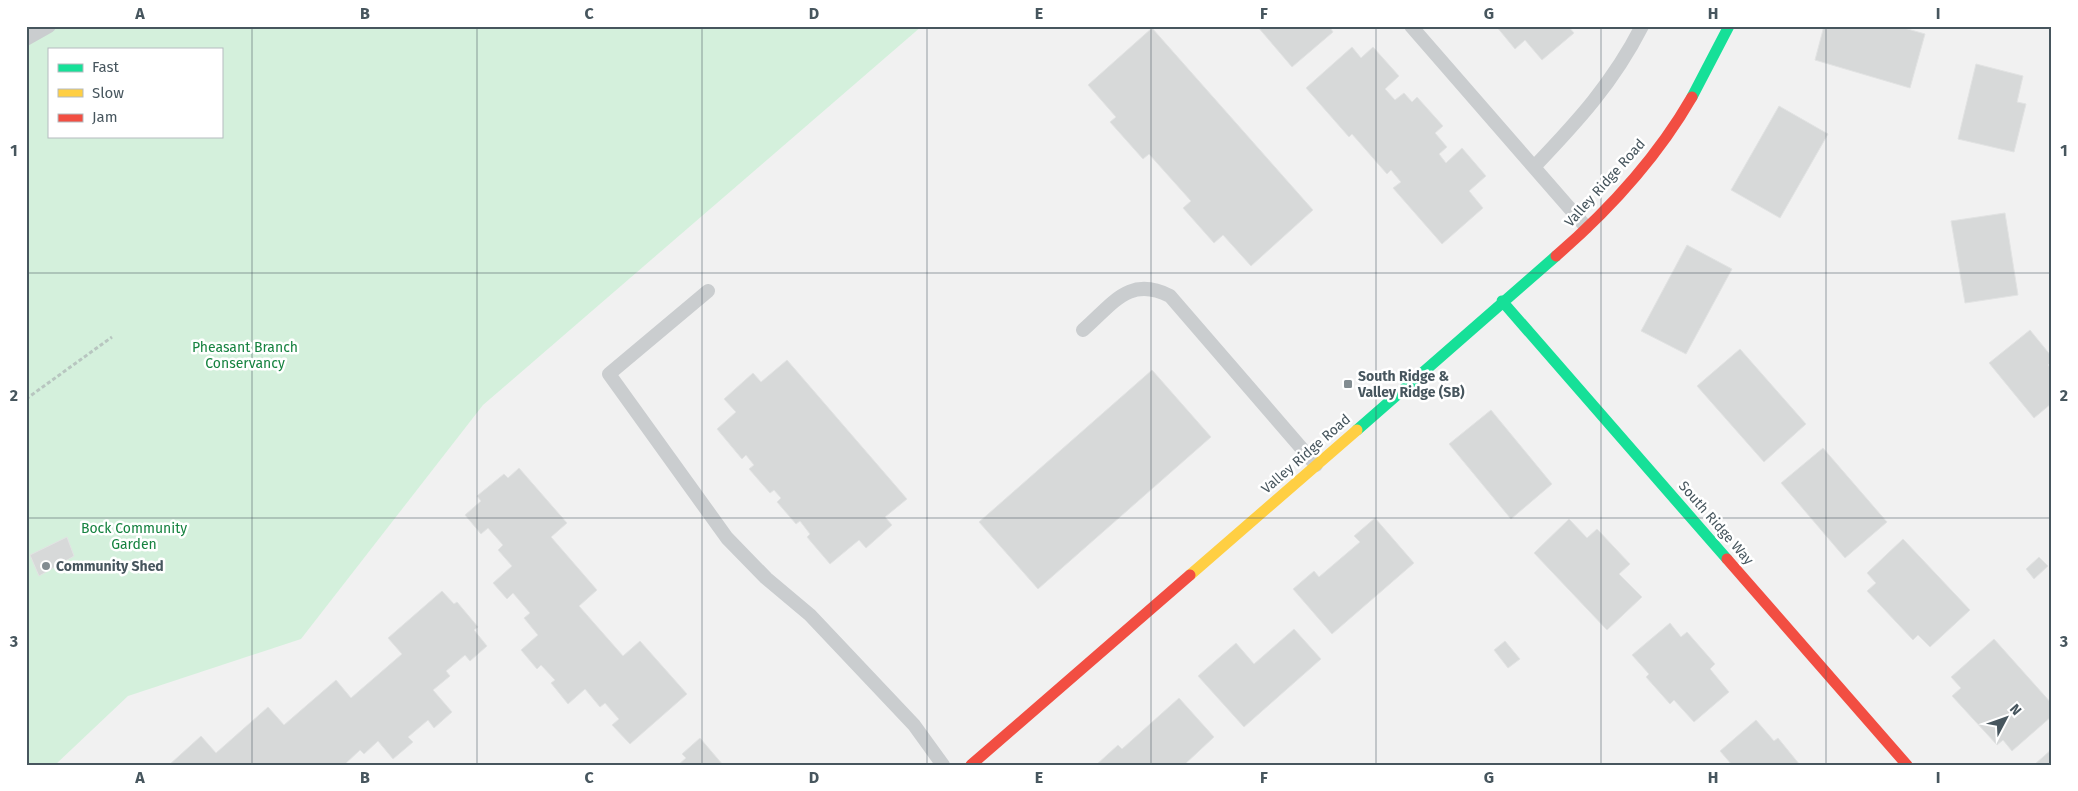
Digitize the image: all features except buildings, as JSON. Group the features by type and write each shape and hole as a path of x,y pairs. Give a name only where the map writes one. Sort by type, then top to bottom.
{"street":[{"name":"Valley Ridge Road","path":"971,765 1568,246 1652,155 1675,123 1729,26"},
{"name":"South Ridge Way","path":"1502,302 1907,765"}],"lane":[{"path":"26,39 49,26"},
{"path":"1411,26 1586,227"},
{"path":"1534,167 1582,118 1612,80 1642,26"},
{"path":"1083,330 1129,291 1143,287 1157,289 1170,296 1316,465"},
{"path":"708,291 609,374 727,538 766,578 816,622 914,725 943,765"}],"path":[{"path":"26,399 112,337"}],"green space":[{"name":"Pheasant Branch Conservancy","path":"26,26 922,26 483,405 301,639 128,696 55,765 26,765"}],"traffic: fast":[{"path":"1692,97 1729,26"},
{"path":"1357,430 1556,256"},
{"path":"1502,301 1727,559"}],"traffic: slow":[{"path":"1190,575 1357,430"}],"traffic: jam":[{"path":"1556,256 1631,182 1664,140 1692,97"},
{"path":"1727,559 1907,765"},
{"path":"971,765 1190,575"}],"place":[{"name":"South Ridge & Valley Ridge (SB)","path":"1348,384"},
{"name":"Community Shed","path":"46,566"}],"park label":[{"name":"Bock Community Garden","path":"134,536"}]}
